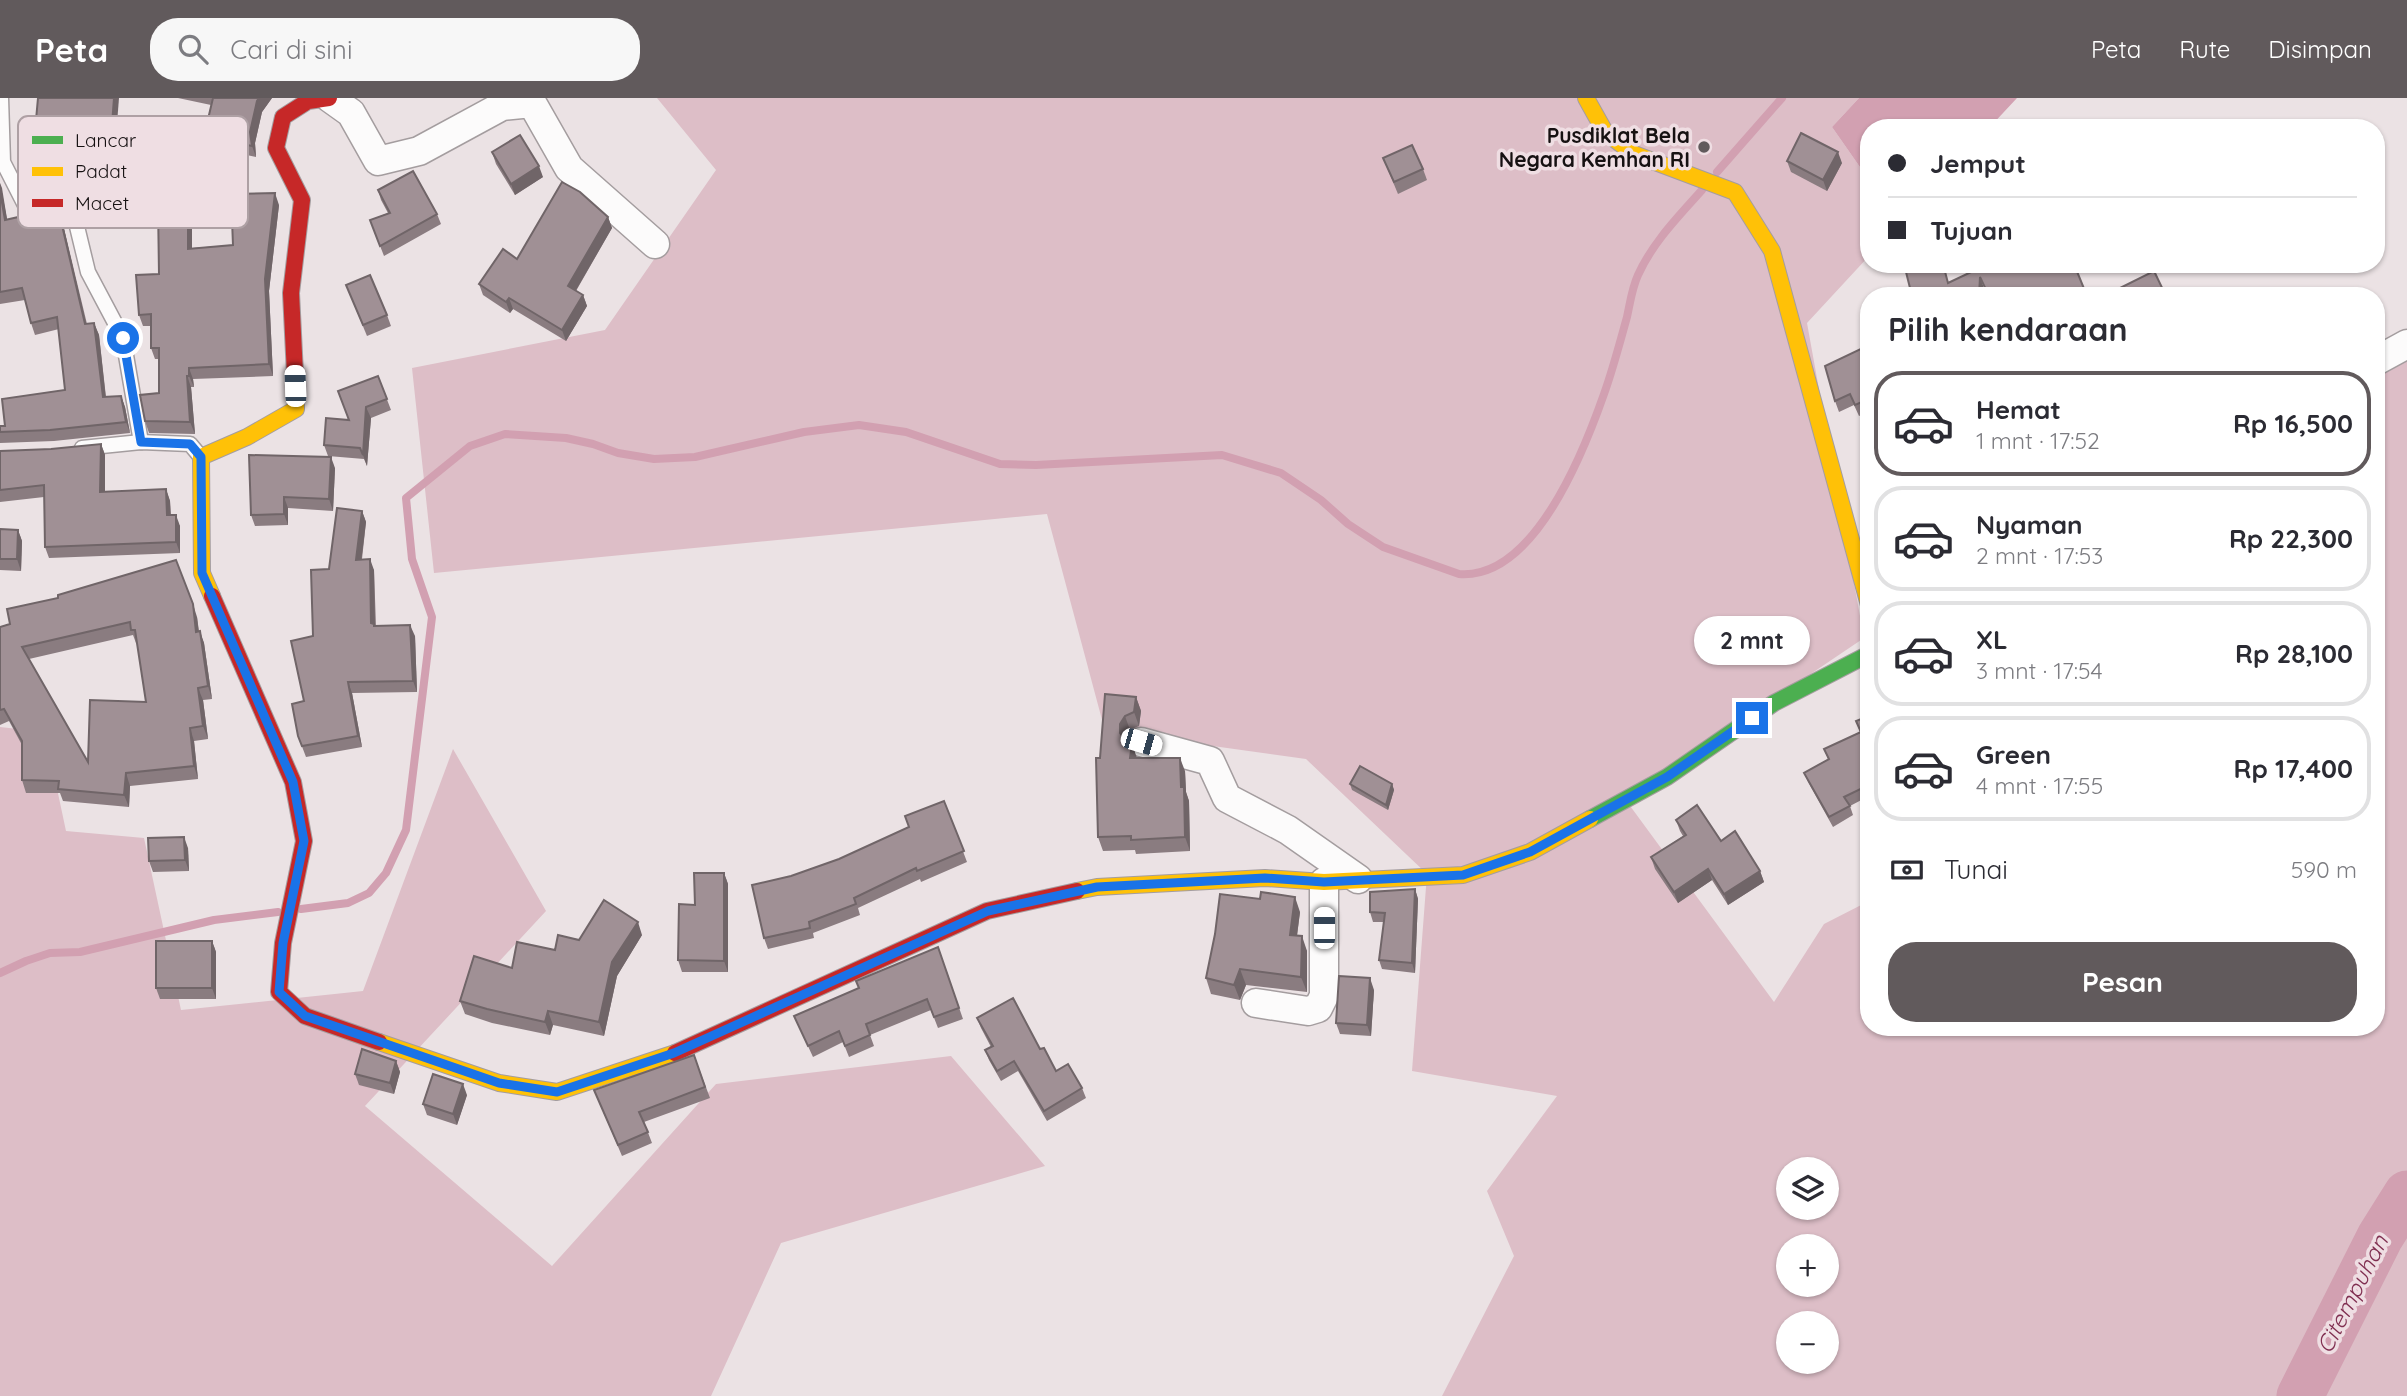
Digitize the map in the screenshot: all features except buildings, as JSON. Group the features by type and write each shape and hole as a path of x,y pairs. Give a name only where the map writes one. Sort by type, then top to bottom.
{"street":[{"path":"655,244 569,168 531,103 502,106 419,151 378,161 351,113 330,98 309,101 283,117 276,148 302,200 291,293 296,409 247,437 201,457 202,573 293,782 304,841 283,943 279,992 305,1016 499,1083 557,1092 674,1053 988,911 1097,887 1265,878 1324,882 1463,875 1530,852 1667,777 1774,703 1860,659"},
{"path":"1586,98 1605,132 1634,154 1735,192 1772,251 1860,572"},
{"path":"2385,356 2407,344"},
{"path":"1141,742 1210,761 1227,798 1288,830 1358,879"},
{"path":"1255,1003 1308,1012 1318,1008 1324,996 1324,882"}],"lane":[{"path":"1,98 3,162 18,190"},
{"path":"77,228 88,272 123,338 141,442"},
{"path":"67,450 141,442 190,444 201,457"}],"shaded area":[{"path":"657,98 1859,98 1832,127 1860,167 1860,266 1807,323 1860,616 1860,641 1625,799 1774,1002 1824,924 1860,906 1860,1036 2385,1036 2385,367 2407,354 2407,1396 1442,1396 1514,1256 1487,1191 1557,1096 1412,1071 1427,874 1306,759 1105,731 1047,514 434,573 412,368 605,330 716,170"},
{"path":"1859,98 2017,98 1997,119 1860,119 1860,167 1832,127"},
{"path":"0,727 45,732 66,831 144,838 181,1010 363,991 453,749 546,911 365,1106 552,1266 716,1084 951,1056 1045,1166 781,1243 711,1396 0,1396"}],"waterway":[{"path":"1717,172 1782,98"},
{"path":"301,909 348,903 369,893 386,873 406,830 432,617 412,559 406,498 470,446 505,434 566,438 618,453 654,459 695,457 804,432 859,425 906,432 1000,464 1036,465 1222,455 1281,473 1383,547 1459,574 1486,570 1510,556 1533,535 1552,508 1569,478 1595,418 1638,275 1659,241 1702,190"},
{"path":"0,973 50,953 80,952 214,920 278,912"},
{"name":"Citempuhan","path":"2300,1396 2380,1237 2407,1194"}],"traffic: fast":[{"path":"1590,819 1667,777 1774,703 1860,659"}],"traffic: slow":[{"path":"1586,98 1605,132 1634,154 1735,192 1772,251 1860,572"},
{"path":"212,596 202,573 201,457 247,437 296,409 295,374"},
{"path":"1077,891 1097,887 1265,878 1324,882 1463,875 1530,852 1590,819"},
{"path":"379,1042 499,1083 557,1092 675,1053"}],"traffic: jam":[{"path":"295,374 291,293 302,200 276,148 283,117 308,101 329,98"},
{"path":"212,596 293,782 304,841 283,943 279,992 305,1016 379,1042"},
{"path":"675,1053 987,911 1077,891"}],"place":[{"name":"Pusdiklat Bela Negara Kemhan RI","path":"1704,147"}],"route":[{"path":"123,338 141,442 190,444 201,457 202,573 293,782 304,841 283,943 279,992 305,1016 499,1083 557,1092 674,1053 988,911 1097,887 1265,878 1324,882 1463,875 1530,852 1667,777 1752,718"}]}
